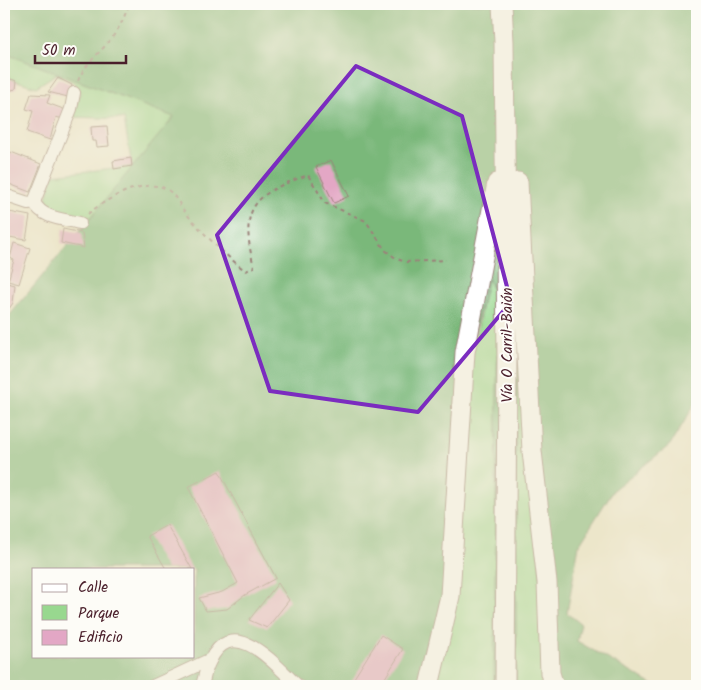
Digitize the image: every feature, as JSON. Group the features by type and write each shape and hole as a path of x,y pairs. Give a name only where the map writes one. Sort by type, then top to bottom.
{"highway":[{"name":"Vía O Carril-Baión","path":"502,4 507,356 505,686"},
{"path":"429,686 450,596 465,352 497,188 504,42"},
{"path":"504,42 516,156 532,451 547,582 550,674 554,686"}],"street":[{"path":"74,93 71,109 34,202 37,209 45,215 80,223"},
{"path":"4,195 28,204 34,202"},
{"path":"202,686 210,659 220,647 232,642 244,641 254,646 298,686"},
{"path":"153,686 210,659"}],"path":[{"path":"74,93 80,76 123,21 129,4"},
{"path":"80,223 89,212 118,195 149,184 169,190 186,213 236,264 246,271 254,267 248,223 255,204 267,192 308,175 325,204 366,221 384,250 397,259 406,262 446,260"}],"highlighted area":[{"path":"356,66 462,116 511,302 418,412 270,391 217,235"}],"green space":[{"path":"4,4 697,4 697,396 695,404 670,445 614,489 579,545 567,613 581,624 577,641 655,686 549,686 523,336 516,338 516,686 494,686 498,302 488,278 470,348 434,686 4,686 4,322 174,117 4,53"},
{"path":"4,53 175,117 92,224 45,206 53,175 132,166 124,119 73,117 80,93 75,83 56,74 36,87 4,77"},
{"path":"487,277 498,302 494,686 434,686 463,408"},
{"path":"523,336 549,686 516,686 516,338"}],"building":[{"path":"4,77 17,81 16,89 7,91 4,97"},
{"path":"58,78 72,85 68,97 48,92"},
{"path":"31,94 50,95 47,103 66,110 63,119 56,117 50,140 27,132 33,111 26,109"},
{"path":"107,126 109,146 97,147 96,141 92,141 91,127"},
{"path":"11,152 41,164 30,192 4,182 4,171"},
{"path":"131,158 132,166 114,169 113,161"},
{"path":"331,160 349,196 334,203 316,167"},
{"path":"4,211 30,216 26,240 4,236"},
{"path":"63,229 82,233 84,248 61,243"},
{"path":"14,243 30,248 19,284 8,281 14,260 10,258"},
{"path":"4,282 15,285 13,303 4,316"},
{"path":"219,471 276,578 245,595 227,609 206,611 199,598 222,592 238,583 188,487"},
{"path":"167,525 191,568 165,568 147,536"},
{"path":"278,583 289,600 267,628 249,620"},
{"path":"381,635 403,649 380,686 349,686"}]}
